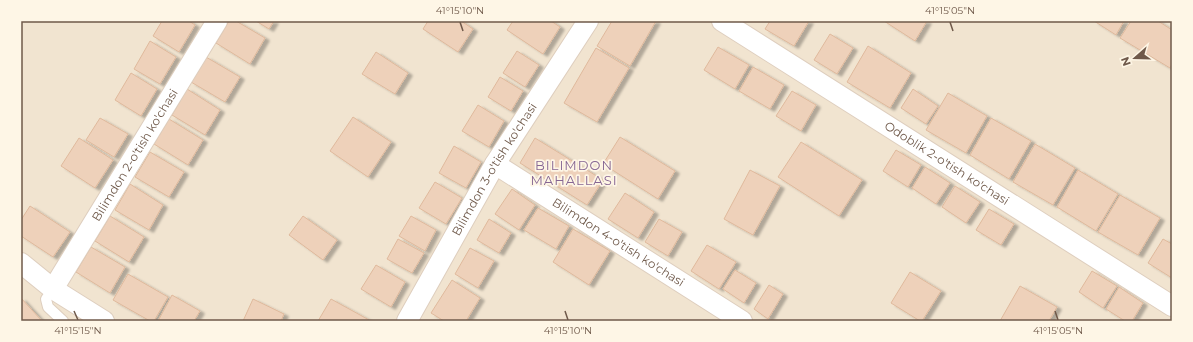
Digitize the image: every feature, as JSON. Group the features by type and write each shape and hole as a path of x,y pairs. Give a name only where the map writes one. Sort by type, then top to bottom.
{"street":[{"name":"Bilimdon 2-o'tish ko'chasi","path":"53,289 217,21"},
{"name":"Bilimdon 3-o'tish ko'chasi","path":"407,321 495,164 588,21"},
{"name":"Odoblik 2-o'tish ko'chasi","path":"722,21 1172,306"},
{"name":"Bilimdon 4-o'tish ko'chasi","path":"495,164 742,321"},
{"path":"21,263 53,289 104,321"}],"lane":[{"path":"53,289 46,299 48,307 63,321"}],"shaded area":[{"name":"BILIMDON MAHALLASI","path":"21,21 1172,21 1172,321 21,321"}],"building":[{"path":"162,21 189,21 195,25 179,52 153,36"},
{"path":"229,21 236,21 265,38 250,64 216,43"},
{"path":"256,21 274,21 269,29"},
{"path":"428,21 461,21 473,29 458,52 423,29"},
{"path":"513,21 551,21 560,27 543,54 507,30"},
{"path":"612,21 656,21 630,66 597,46"},
{"path":"770,21 809,21 794,46 765,29"},
{"path":"884,21 927,21 915,41"},
{"path":"1094,21 1124,21 1116,35"},
{"path":"1131,21 1158,21 1172,30 1172,64 1170,68 1120,38"},
{"path":"830,34 853,48 837,74 814,60"},
{"path":"150,41 176,57 160,84 134,69"},
{"path":"868,46 911,73 890,108 847,82"},
{"path":"718,47 749,65 735,89 704,70"},
{"path":"596,48 629,68 597,122 564,103"},
{"path":"517,51 539,65 525,87 503,73"},
{"path":"376,52 408,73 395,94 362,74"},
{"path":"206,57 240,77 225,102 191,82"},
{"path":"753,67 784,85 770,109 739,91"},
{"path":"131,73 157,89 141,116 115,100"},
{"path":"500,77 523,91 511,111 488,97"},
{"path":"187,89 220,110 205,135 172,115"},
{"path":"913,89 938,106 926,124 901,108"},
{"path":"792,91 816,105 801,131 776,116"},
{"path":"948,93 987,116 966,153 926,130"},
{"path":"478,105 504,121 489,147 462,131"},
{"path":"353,117 391,142 368,177 330,151"},
{"path":"100,118 128,134 114,157 86,140"},
{"path":"991,118 1031,141 1009,179 970,155"},
{"path":"169,119 203,140 188,165 154,144"},
{"path":"620,137 675,171 658,199 603,164"},
{"path":"79,138 113,160 95,188 61,166"},
{"path":"535,138 603,180 587,205 520,163"},
{"path":"801,142 862,180 839,216 778,177"},
{"path":"1035,144 1075,168 1053,205 1013,182"},
{"path":"454,146 481,162 466,188 439,173"},
{"path":"896,150 921,165 908,187 883,171"},
{"path":"150,152 184,172 169,197 135,177"},
{"path":"925,167 950,183 936,204 912,188"},
{"path":"750,170 780,186 753,235 724,219"},
{"path":"1078,170 1118,194 1096,231 1057,207"},
{"path":"435,182 462,198 446,224 419,208"},
{"path":"130,184 163,205 149,230 115,210"},
{"path":"955,186 980,202 966,223 942,207"},
{"path":"512,189 535,205 519,230 495,214"},
{"path":"625,193 654,212 638,238 608,219"},
{"path":"1120,195 1160,218 1138,255 1098,232"},
{"path":"30,206 70,232 53,257 21,236 21,220"},
{"path":"538,208 569,226 556,249 524,230"},
{"path":"989,209 1014,224 1001,245 976,230"},
{"path":"110,216 144,237 129,262 95,241"},
{"path":"303,216 337,240 323,260 289,235"},
{"path":"411,216 436,230 425,251 399,236"},
{"path":"489,219 511,233 499,253 477,240"},
{"path":"659,219 682,232 668,256 645,242"},
{"path":"573,229 610,251 589,285 553,262"},
{"path":"398,239 424,253 412,273 387,259"},
{"path":"1163,239 1172,244 1172,278 1148,263"},
{"path":"707,245 736,262 719,289 691,271"},
{"path":"91,247 125,267 110,293 76,272"},
{"path":"470,248 494,261 478,288 455,274"},
{"path":"376,265 405,282 391,307 361,289"},
{"path":"735,270 756,283 744,303 723,289"},
{"path":"1092,271 1117,286 1103,308 1079,292"},
{"path":"910,272 941,291 922,321 891,303"},
{"path":"128,274 168,297 154,321 150,321 113,300"},
{"path":"452,280 480,298 466,321 444,321 431,313"},
{"path":"769,285 783,294 768,319 754,309"},
{"path":"1020,286 1057,307 1049,321 1000,321"},
{"path":"1119,287 1143,303 1132,321 1125,321 1106,309"},
{"path":"172,295 200,311 194,321 158,321"},
{"path":"21,298 42,321 21,321"},
{"path":"253,299 284,314 281,321 243,321"},
{"path":"331,299 371,321 318,321"}],"district":[{"name":"BILIMDON MAHALLASI","path":"574,172"}]}
